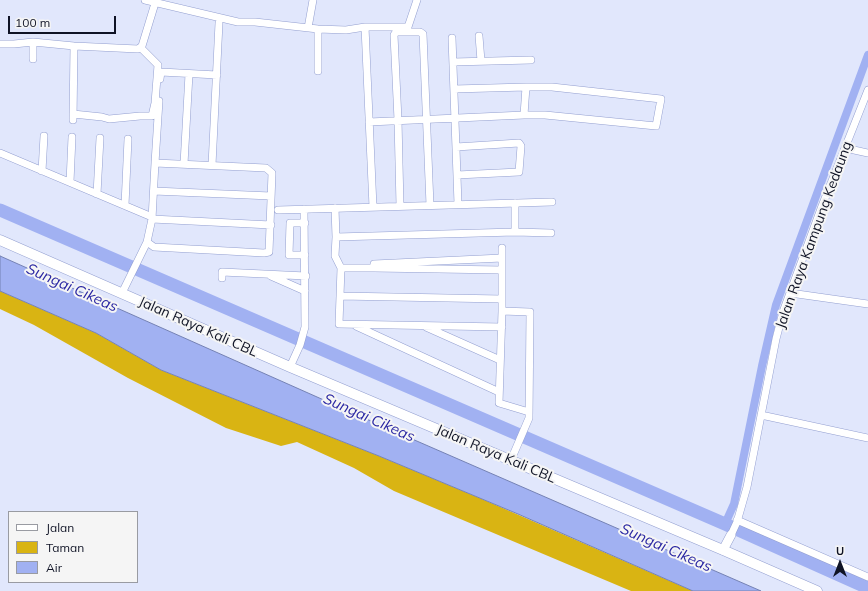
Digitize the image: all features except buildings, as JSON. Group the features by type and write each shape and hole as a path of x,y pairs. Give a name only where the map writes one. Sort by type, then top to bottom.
{"main road":[{"name":"Jalan Raya Kali CBL","path":"0,240 290,367 512,460 817,591"}],"street":[{"path":"145,0 156,1 238,22 260,22 318,29 346,30 365,27 408,27 417,0"},
{"path":"308,28 313,0"},
{"path":"0,44 33,42 135,50 142,46 156,1"},
{"path":"212,165 219,23"},
{"path":"365,27 373,207"},
{"path":"318,29 318,71"},
{"path":"400,206 394,35 396,32 420,32 422,34 430,205"},
{"path":"480,36 480,61"},
{"path":"452,38 458,204"},
{"path":"33,42 33,59"},
{"path":"74,46 73,117 102,117 109,119 152,116 155,103 158,65 140,48"},
{"path":"453,62 531,60"},
{"path":"122,293 147,242 152,218 161,72 217,75"},
{"path":"184,164 189,74"},
{"path":"524,115 526,87"},
{"path":"369,122 545,114 656,126 661,99 552,87 454,90"},
{"name":"Jalan Raya Kampung Kedaung","path":"732,535 747,486 776,339 783,312 868,90"},
{"path":"42,171 44,136"},
{"path":"70,182 72,137"},
{"path":"97,194 100,138"},
{"path":"125,205 128,139"},
{"path":"456,147 519,143 521,146 520,170 517,173 457,175"},
{"path":"845,148 868,154"},
{"path":"0,153 125,205 152,218 271,225"},
{"path":"147,242 154,247 264,253 269,252 272,173 266,168 155,163"},
{"path":"154,191 271,196"},
{"path":"278,210 552,202"},
{"path":"515,203 515,232"},
{"path":"335,208 335,256 341,268 339,324 502,327"},
{"path":"290,367 300,345 305,327 306,255 304,209"},
{"path":"304,224 290,223 290,255 306,255"},
{"path":"336,237 515,232 551,234"},
{"path":"502,248 502,327 499,403 529,412"},
{"path":"374,268 374,264 502,258"},
{"path":"341,268 502,270"},
{"path":"222,278 222,272 306,276"},
{"path":"265,273 305,290"},
{"path":"790,293 868,304"},
{"path":"340,296 502,299"},
{"path":"502,311 530,312 529,418 512,460"},
{"path":"352,324 499,392"},
{"path":"422,325 500,360"},
{"path":"761,415 868,438"},
{"path":"737,521 868,577"},
{"path":"723,550 732,535"}],"green space":[{"path":"0,291 96,333 161,370 379,456 693,591 631,591 394,491 354,468 297,442 281,446 226,428 128,378 34,325 0,309"}],"water":[{"path":"0,256 380,425 761,591 693,591 518,514 379,456 161,370 96,333 0,291"}],"waterway":[{"path":"725,524 734,504 776,305 868,55"},
{"path":"0,210 725,524 868,588"}],"water label":[{"name":"Sungai Cikeas","path":"72,288"},
{"name":"Sungai Cikeas","path":"369,418"},
{"name":"Sungai Cikeas","path":"666,548"}]}
